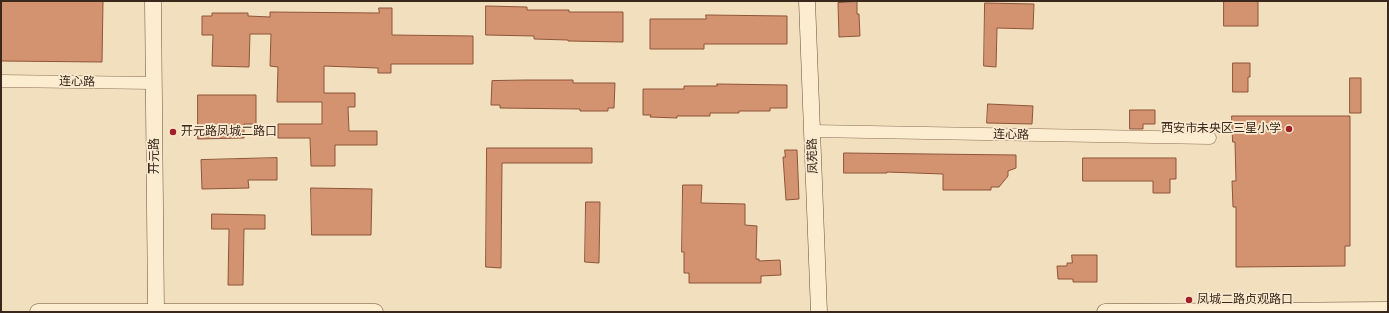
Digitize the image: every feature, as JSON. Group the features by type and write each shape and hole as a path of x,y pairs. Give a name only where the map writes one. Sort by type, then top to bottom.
{"street":[{"name":"开元路","path":"153,1 156,312"},
{"name":"凤苑路","path":"807,1 819,312"},
{"name":"连心路","path":"1,81 153,83"},
{"name":"连心路","path":"812,131 1210,138"},
{"path":"1104,312 1388,310"},
{"path":"38,312 375,312"}],"building":[{"path":"1,1 103,1 102,62 1,61"},
{"path":"1224,1 1258,1 1258,26 1224,26"},
{"path":"857,2 860,36 839,37 838,3"},
{"path":"985,3 1034,4 1033,29 997,28 996,67 984,66"},
{"path":"486,6 527,7 527,10 569,10 569,12 623,12 623,42 568,41 534,39 534,36 486,35"},
{"path":"379,8 392,8 392,35 473,36 473,64 391,64 391,73 378,73 378,68 324,66 324,93 355,93 355,107 348,107 349,131 377,131 377,145 335,145 335,166 311,166 310,138 278,138 278,124 322,124 322,102 277,102 278,67 270,66 271,34 250,34 249,67 212,66 213,35 202,35 202,16 212,16 212,13 248,13 248,16 270,17 270,12 379,13"},
{"path":"706,15 787,16 787,44 704,44 704,49 650,49 650,19 706,19"},
{"path":"1233,63 1250,63 1248,92 1233,92"},
{"path":"1350,78 1361,78 1361,113 1350,113"},
{"path":"573,80 573,83 615,83 614,108 608,108 608,111 580,111 580,109 500,108 500,105 491,105 492,81"},
{"path":"717,84 787,85 787,108 770,108 770,111 710,113 710,116 677,116 677,118 650,117 651,115 643,115 643,89 684,89 684,86 717,86"},
{"path":"198,95 256,95 256,124 244,124 244,138 198,139"},
{"path":"988,104 1033,106 1032,124 987,123"},
{"path":"1130,110 1155,110 1155,124 1143,124 1143,129 1130,129"},
{"path":"1232,116 1350,116 1350,246 1345,246 1345,266 1236,267 1236,207 1233,207 1232,181 1236,181 1235,142 1233,142"},
{"path":"487,148 592,148 592,163 502,163 501,268 486,267"},
{"path":"785,150 797,150 799,199 786,200 783,157 785,157"},
{"path":"844,153 1016,155 1016,168 1008,171 1008,176 999,187 991,187 991,190 943,190 943,174 887,172 844,173"},
{"path":"277,158 277,180 248,180 249,188 202,189 201,160"},
{"path":"1083,158 1176,158 1176,179 1170,179 1170,193 1153,193 1153,181 1083,181"},
{"path":"683,185 702,185 701,203 745,204 745,225 757,226 756,259 759,259 759,261 780,260 781,275 761,276 761,283 689,283 689,273 684,273 684,252 682,252"},
{"path":"311,188 372,189 371,235 312,235"},
{"path":"586,202 600,202 599,263 585,262"},
{"path":"212,214 265,215 265,229 244,229 243,285 228,285 229,229 212,229"},
{"path":"1072,255 1097,255 1097,282 1073,282 1073,279 1058,279 1057,266 1067,266 1067,263 1072,263"}],"place":[{"name":"西安市未央区三星小学","path":"1289,129"},
{"name":"开元路凤城二路口","path":"173,132"},
{"name":"凤城二路贞观路口","path":"1189,300"}]}
